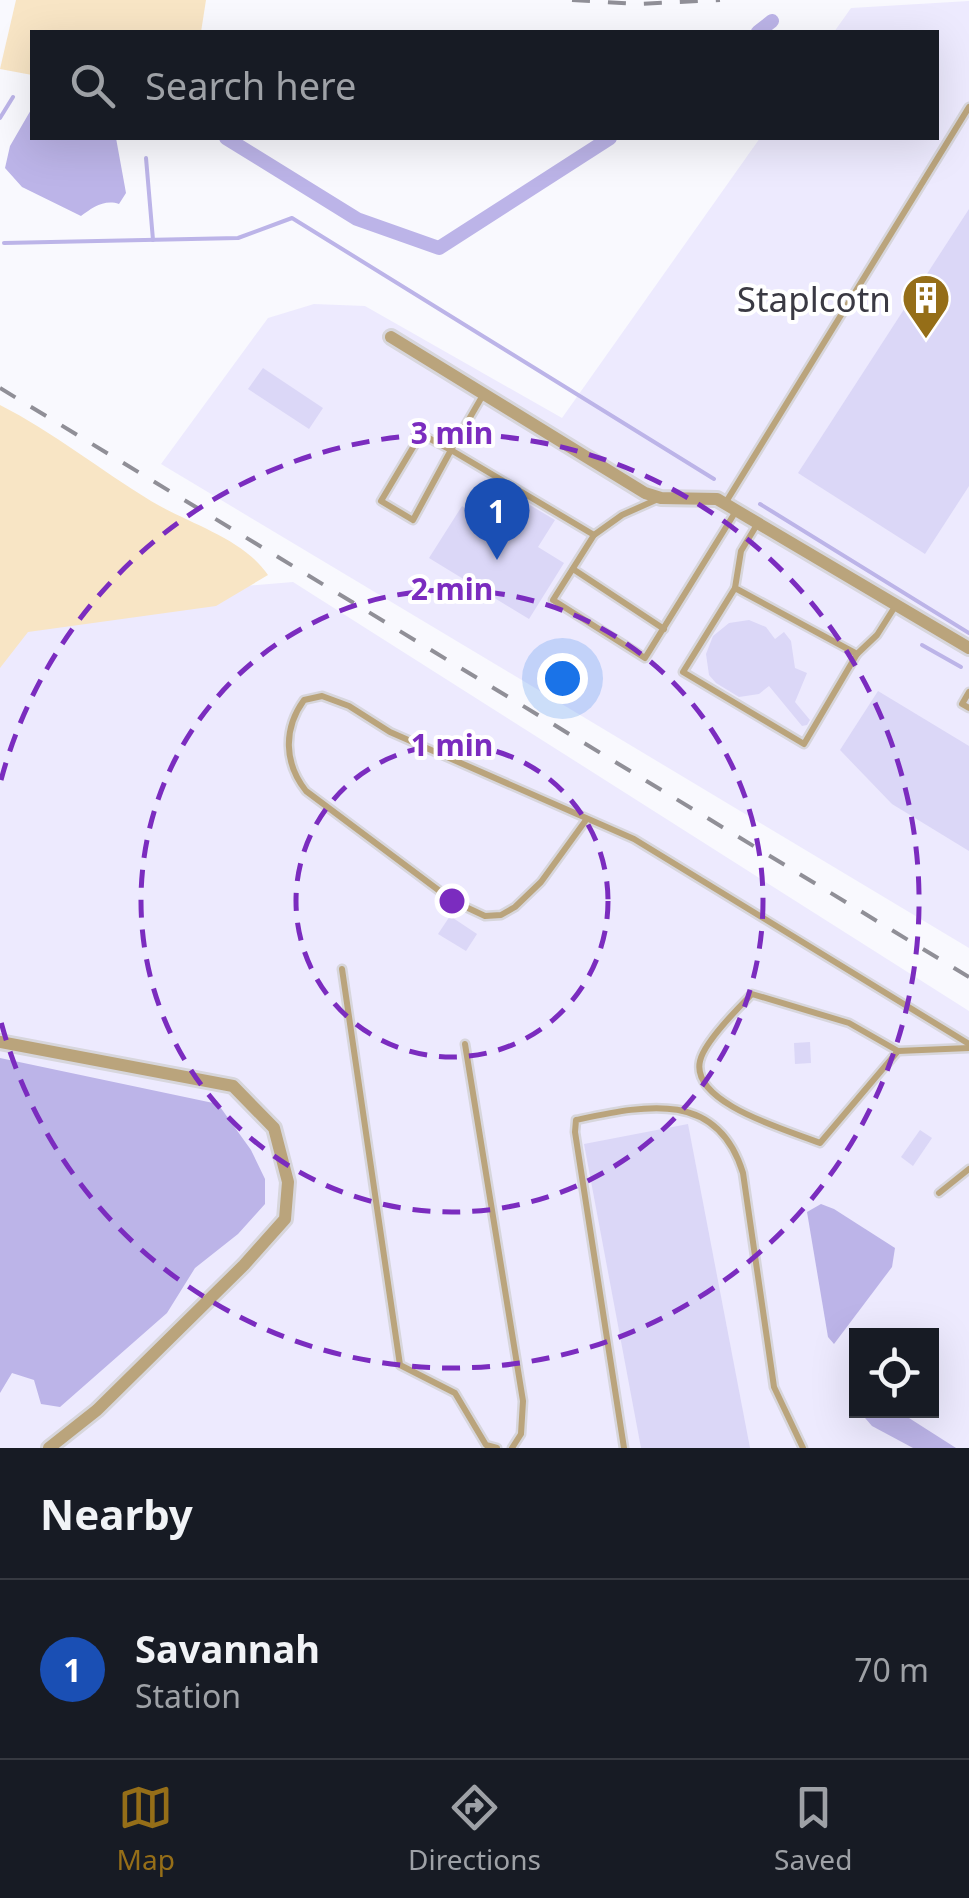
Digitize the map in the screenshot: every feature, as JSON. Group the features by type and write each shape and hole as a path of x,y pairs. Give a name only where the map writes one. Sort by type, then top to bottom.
{"street":[{"path":"390,337 645,493 661,498 718,499 969,648"},
{"path":"0,1042 233,1086 274,1128 288,1182 285,1219 97,1410 49,1448"}],"lane":[{"path":"661,498 622,515 594,535 553,600 645,658 969,107"},
{"path":"483,394 451,450 412,520 381,500 421,434 451,450 594,535"},
{"path":"758,522 741,552 735,588 683,672 804,744 858,654 877,635 897,604"},
{"path":"573,568 664,629"},
{"path":"735,588 858,654"},
{"path":"969,692 962,704 969,708"},
{"path":"586,820 541,882 515,907 501,915 486,916 453,901 306,791 287,752 293,715 304,700 322,696 349,706 390,732 634,839 969,1046"},
{"path":"342,969 400,1366 456,1393 486,1445 497,1448"},
{"path":"898,1051 820,1144 718,1100 704,1085 700,1072 700,1060 719,1031 752,994 849,1024 898,1051 969,1046"},
{"path":"465,1044 523,1401 521,1434 512,1448"},
{"path":"624,1448 574,1132 576,1120 644,1106 689,1110 736,1147 744,1173 774,1387 803,1448"},
{"path":"939,1194 969,1169"}],"shaded area":[{"path":"16,0 206,0 201,30 30,30 30,75 0,69"},
{"path":"969,1 969,948 161,464 268,318 314,304 365,306 562,418 759,140 939,140 939,30 835,30 851,8"},
{"path":"30,111 30,140 116,140 126,193 119,204 103,203 81,216 22,187 5,168 10,146"},
{"path":"0,405 151,501 230,541 268,575 216,606 28,632 0,668"},
{"path":"293,582 969,1011 969,1448 0,1448 0,628 156,593"},
{"path":"0,1058 218,1104 251,1150 265,1179 265,1204 238,1234 195,1268 167,1313 60,1407 41,1404 34,1380 12,1373 0,1393"},
{"path":"821,1204 895,1248 892,1267 834,1344 828,1337 807,1212"},
{"path":"865,1418 909,1418 956,1448 913,1448 872,1426"}],"building":[{"name":"Staplcotn","path":"969,209 969,486 925,554 798,473"},
{"path":"263,368 323,408 309,429 248,389"},
{"path":"503,489 555,520 538,547 564,563 529,619 429,558 462,506 484,520"},
{"path":"749,620 766,627 775,639 784,632 791,641 795,668 807,673 795,702 810,720 807,725 802,726 769,686 759,694 739,697 709,675 706,654 713,636 729,623"},
{"path":"878,691 969,746 969,851 892,804 840,750"},
{"path":"450,916 477,934 466,951 438,934"},
{"path":"810,1042 811,1063 795,1064 794,1043"},
{"path":"688,1124 750,1448 641,1448 584,1144"},
{"path":"920,1130 932,1138 913,1166 901,1157"}],"waterway":[{"path":"761,30 772,21"},
{"path":"0,118 13,97"},
{"path":"229,140 357,219 439,248 607,140"},
{"path":"146,158 153,240"},
{"path":"4,243 238,238 292,218 714,479"},
{"path":"760,504 969,633"},
{"path":"922,645 961,667"}],"railway":[{"path":"572,0 638,4 720,0"},
{"path":"0,388 969,977"}],"place":[{"name":"Staplcotn","path":"926,340"},
{"name":"Savannah","path":"497,560"}]}
